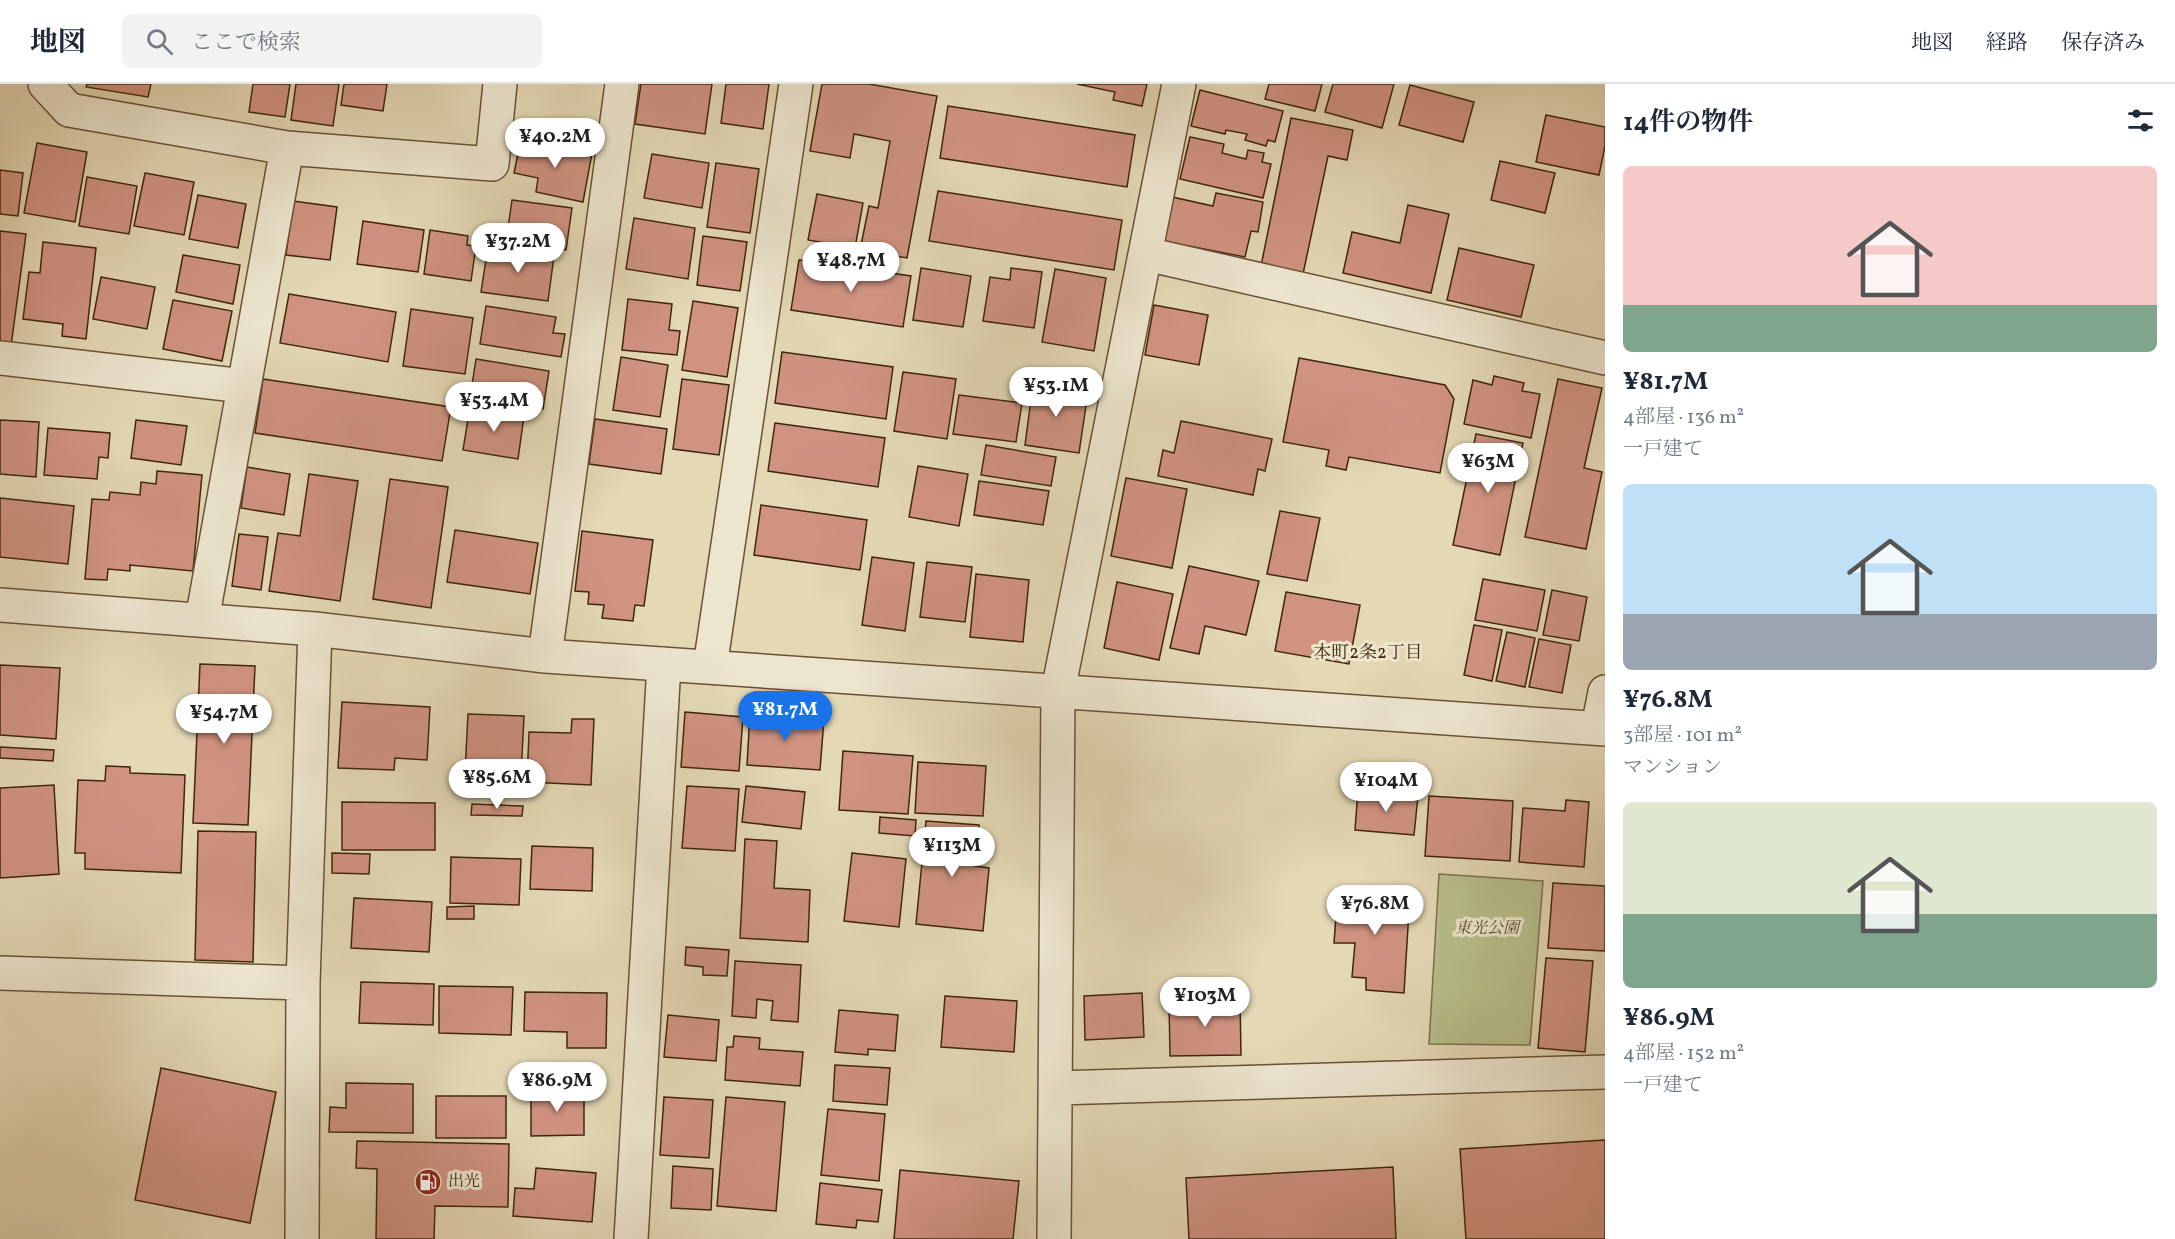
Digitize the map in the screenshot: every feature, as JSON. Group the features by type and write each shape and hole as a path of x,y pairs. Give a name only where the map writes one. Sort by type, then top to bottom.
{"street":[{"path":"45,84 69,110 287,148 492,164 500,84"},
{"path":"545,656 622,84"},
{"path":"710,668 796,84"},
{"path":"1054,1239 1058,691 1179,84"},
{"path":"202,620 287,148"},
{"path":"1146,254 1605,358"},
{"path":"0,358 244,386"},
{"path":"0,605 315,629 545,656 1601,729 1605,692"},
{"path":"302,1239 303,983 315,629"},
{"path":"632,1239 664,664"},
{"path":"0,973 303,983"},
{"path":"1056,1088 1605,1072"}],"green space":[{"name":"東光公園","path":"1439,874 1543,881 1530,1045 1429,1044"}],"building":[{"path":"87,84 151,84 148,97 86,87"},
{"path":"253,84 290,84 285,117 249,112"},
{"path":"296,84 339,84 333,126 291,120"},
{"path":"344,84 387,84 383,111 341,105"},
{"path":"641,84 712,84 705,134 635,124"},
{"path":"726,84 769,84 763,129 721,123"},
{"path":"822,84 869,84 937,96 907,258 860,250 869,206 878,208 890,141 854,134 850,158 810,151"},
{"path":"1077,84 1147,84 1142,106 1113,100 1115,92"},
{"path":"1269,84 1322,84 1315,111 1265,99"},
{"path":"1333,84 1394,84 1382,128 1325,112"},
{"path":"1410,85 1474,102 1463,142 1399,125"},
{"path":"1200,90 1283,111 1275,142 1268,140 1266,146 1245,140 1247,134 1226,130 1225,134 1191,126"},
{"path":"948,106 1135,135 1127,187 940,158"},
{"path":"1546,115 1605,127 1605,146 1599,175 1536,162"},
{"path":"1291,118 1353,130 1347,160 1328,156 1303,274 1261,266"},
{"path":"1190,137 1224,144 1222,153 1246,159 1248,150 1264,153 1262,162 1271,164 1263,198 1180,179"},
{"path":"521,139 592,153 583,202 536,192 538,178 514,173"},
{"path":"37,143 87,152 75,222 24,213"},
{"path":"652,154 709,163 702,208 644,198"},
{"path":"1500,161 1555,173 1545,213 1491,200"},
{"path":"716,163 759,169 750,233 707,227"},
{"path":"0,170 23,173 18,216 0,214"},
{"path":"145,173 194,182 184,235 134,226"},
{"path":"87,177 137,186 129,234 79,226"},
{"path":"938,191 1122,220 1114,270 929,241"},
{"path":"1216,193 1263,202 1258,232 1251,231 1245,257 1163,241 1172,197 1213,206"},
{"path":"817,194 863,203 855,248 808,240"},
{"path":"198,195 246,204 238,248 189,239"},
{"path":"512,200 572,208 566,250 506,242"},
{"path":"293,201 337,207 330,260 286,255"},
{"path":"1408,205 1449,214 1431,293 1343,273 1352,232 1400,243"},
{"path":"634,218 695,228 688,279 626,269"},
{"path":"363,221 424,230 418,272 357,264"},
{"path":"430,230 468,236 467,245 476,246 471,281 424,274"},
{"path":"0,231 26,234 11,346 0,344"},
{"path":"703,236 747,242 740,291 697,285"},
{"path":"43,242 96,248 86,339 62,336 63,324 23,319 29,272 40,273"},
{"path":"488,247 554,256 548,301 481,292"},
{"path":"1459,248 1534,265 1521,317 1447,300"},
{"path":"183,255 240,265 233,304 176,292"},
{"path":"799,260 911,276 903,327 791,310"},
{"path":"921,268 971,276 963,327 913,320"},
{"path":"1011,268 1042,272 1034,328 983,321 990,277 1010,280"},
{"path":"1055,269 1106,278 1094,351 1042,342"},
{"path":"101,277 155,287 147,329 93,319"},
{"path":"289,294 396,312 388,362 280,343"},
{"path":"628,299 672,304 669,330 680,331 677,355 622,350"},
{"path":"173,300 232,311 222,361 163,349"},
{"path":"693,301 738,308 727,377 682,370"},
{"path":"1154,305 1208,315 1199,365 1145,355"},
{"path":"486,306 556,317 553,333 565,334 561,357 480,344"},
{"path":"411,309 473,318 465,374 403,366"},
{"path":"782,352 893,367 886,419 775,403"},
{"path":"621,357 668,365 660,417 613,410"},
{"path":"1299,358 1445,385 1454,399 1440,473 1349,457 1346,470 1326,466 1329,450 1283,442"},
{"path":"476,359 549,371 543,409 470,398"},
{"path":"903,372 956,379 947,439 894,431"},
{"path":"1494,376 1524,383 1522,391 1540,394 1531,438 1464,424 1473,380 1492,385"},
{"path":"263,379 451,407 442,461 255,433"},
{"path":"682,379 729,385 719,455 673,449"},
{"path":"1558,379 1602,388 1584,468 1602,472 1586,549 1525,537"},
{"path":"1033,384 1088,392 1079,453 1025,445"},
{"path":"959,395 1022,403 1016,442 953,434"},
{"path":"470,407 524,416 518,459 463,450"},
{"path":"595,419 667,429 661,474 589,464"},
{"path":"0,420 39,422 36,477 0,474"},
{"path":"136,420 187,426 181,465 131,458"},
{"path":"1181,421 1272,439 1265,471 1258,469 1253,495 1158,476 1163,450 1174,453"},
{"path":"775,423 885,438 878,487 768,471"},
{"path":"48,428 110,433 108,458 99,457 97,479 44,475"},
{"path":"1476,434 1523,443 1500,555 1453,545"},
{"path":"986,445 1056,457 1051,486 981,475"},
{"path":"918,466 968,474 959,526 909,517"},
{"path":"247,467 290,474 284,515 241,508"},
{"path":"157,471 202,475 193,571 130,565 130,571 108,569 107,580 85,579 92,499 109,500 110,492 140,495 141,482 156,484"},
{"path":"309,474 358,481 340,601 269,591 278,533 300,536"},
{"path":"1126,478 1187,489 1172,568 1111,556"},
{"path":"390,479 448,487 431,608 373,599"},
{"path":"979,481 1049,491 1043,525 974,515"},
{"path":"0,498 74,506 68,564 0,557"},
{"path":"761,505 867,520 860,570 754,555"},
{"path":"1280,511 1320,518 1307,581 1267,574"},
{"path":"455,530 538,543 530,594 447,582"},
{"path":"582,531 653,540 644,606 635,605 633,621 602,618 604,605 588,604 589,592 575,591"},
{"path":"239,534 268,537 261,590 232,586"},
{"path":"872,557 914,563 905,631 862,625"},
{"path":"927,562 972,567 965,622 920,617"},
{"path":"1189,566 1259,581 1246,635 1205,626 1199,654 1170,648"},
{"path":"976,574 1029,580 1023,642 970,637"},
{"path":"1483,579 1545,590 1537,631 1475,620"},
{"path":"1117,582 1173,594 1159,660 1104,648"},
{"path":"1552,590 1587,597 1579,641 1543,635"},
{"path":"1286,592 1360,605 1349,664 1275,651"},
{"path":"1474,625 1502,630 1492,681 1464,675"},
{"path":"1507,632 1535,638 1525,687 1496,681"},
{"path":"1539,639 1571,645 1562,693 1529,687"},
{"path":"200,664 255,666 248,825 193,823"},
{"path":"0,665 60,668 56,739 0,735"},
{"path":"342,702 430,707 427,760 395,758 394,770 338,768"},
{"path":"685,712 743,717 739,771 681,767"},
{"path":"750,713 824,719 820,770 747,765"},
{"path":"468,714 524,716 520,794 464,791"},
{"path":"572,719 594,719 591,785 527,782 529,732 571,733"},
{"path":"0,747 54,750 53,761 0,758"},
{"path":"843,751 913,756 908,814 839,810"},
{"path":"918,762 986,766 983,816 915,813"},
{"path":"106,766 130,767 130,773 185,775 181,873 85,869 85,853 75,853 78,780 105,781"},
{"path":"54,785 59,874 0,878 0,788"},
{"path":"687,786 739,789 735,851 682,848"},
{"path":"746,786 805,792 801,829 742,822"},
{"path":"1358,790 1418,796 1414,835 1355,830"},
{"path":"1429,796 1513,801 1510,861 1425,856"},
{"path":"1566,800 1589,802 1584,867 1519,862 1523,808 1565,811"},
{"path":"342,802 435,803 435,850 342,850"},
{"path":"472,804 523,806 522,816 471,815"},
{"path":"880,817 916,820 915,836 879,833"},
{"path":"926,821 979,825 975,866 989,868 983,931 916,924"},
{"path":"198,831 256,832 253,962 195,960"},
{"path":"745,839 777,841 774,888 810,890 808,942 740,938"},
{"path":"532,846 593,848 592,891 530,889"},
{"path":"332,853 370,854 369,874 332,873"},
{"path":"852,853 906,859 899,927 844,921"},
{"path":"451,857 521,859 519,905 450,903"},
{"path":"1553,883 1605,886 1605,951 1548,948"},
{"path":"1338,889 1410,894 1404,993 1366,990 1366,978 1352,977 1355,943 1334,943"},
{"path":"354,898 432,902 429,952 351,948"},
{"path":"474,906 474,919 447,919 447,907"},
{"path":"686,947 729,950 727,976 703,975 703,967 685,965"},
{"path":"1546,958 1593,961 1585,1052 1538,1048"},
{"path":"735,961 801,965 798,1022 771,1020 773,1001 757,999 756,1018 732,1016"},
{"path":"361,982 434,984 433,1025 359,1023"},
{"path":"439,986 513,987 511,1035 439,1033"},
{"path":"525,992 607,993 606,1048 567,1048 567,1032 524,1031"},
{"path":"1142,993 1144,1037 1085,1040 1084,996"},
{"path":"945,996 1017,1001 1014,1052 941,1047"},
{"path":"1240,1001 1241,1055 1170,1056 1169,1002"},
{"path":"839,1010 898,1015 895,1051 868,1049 868,1055 835,1052"},
{"path":"668,1015 719,1020 716,1061 664,1057"},
{"path":"734,1036 760,1038 759,1049 803,1052 800,1086 725,1080 727,1047 733,1047"},
{"path":"835,1065 890,1068 887,1105 833,1101"},
{"path":"161,1068 276,1092 250,1223 135,1200"},
{"path":"346,1083 413,1084 413,1133 329,1132 330,1107 346,1108"},
{"path":"531,1090 584,1090 584,1135 531,1136"},
{"path":"436,1096 506,1096 506,1138 436,1138"},
{"path":"664,1097 713,1100 709,1158 660,1155"},
{"path":"726,1097 785,1102 776,1211 717,1206"},
{"path":"828,1109 885,1114 879,1181 821,1175"},
{"path":"1605,1140 1605,1239 1466,1239 1460,1149"},
{"path":"357,1141 509,1144 508,1207 435,1206 434,1239 376,1239 377,1169 356,1168"},
{"path":"673,1166 713,1169 711,1210 671,1208"},
{"path":"1393,1167 1396,1239 1189,1239 1186,1178"},
{"path":"536,1168 596,1173 592,1222 513,1216 515,1188 534,1189"},
{"path":"900,1170 1019,1181 1013,1239 894,1239"},
{"path":"820,1183 882,1190 878,1222 857,1220 856,1228 816,1224"}],"place":[{"name":"出光","path":"428,1182"}],"district":[{"name":"本町2条2丁目","path":"1368,653"}]}
